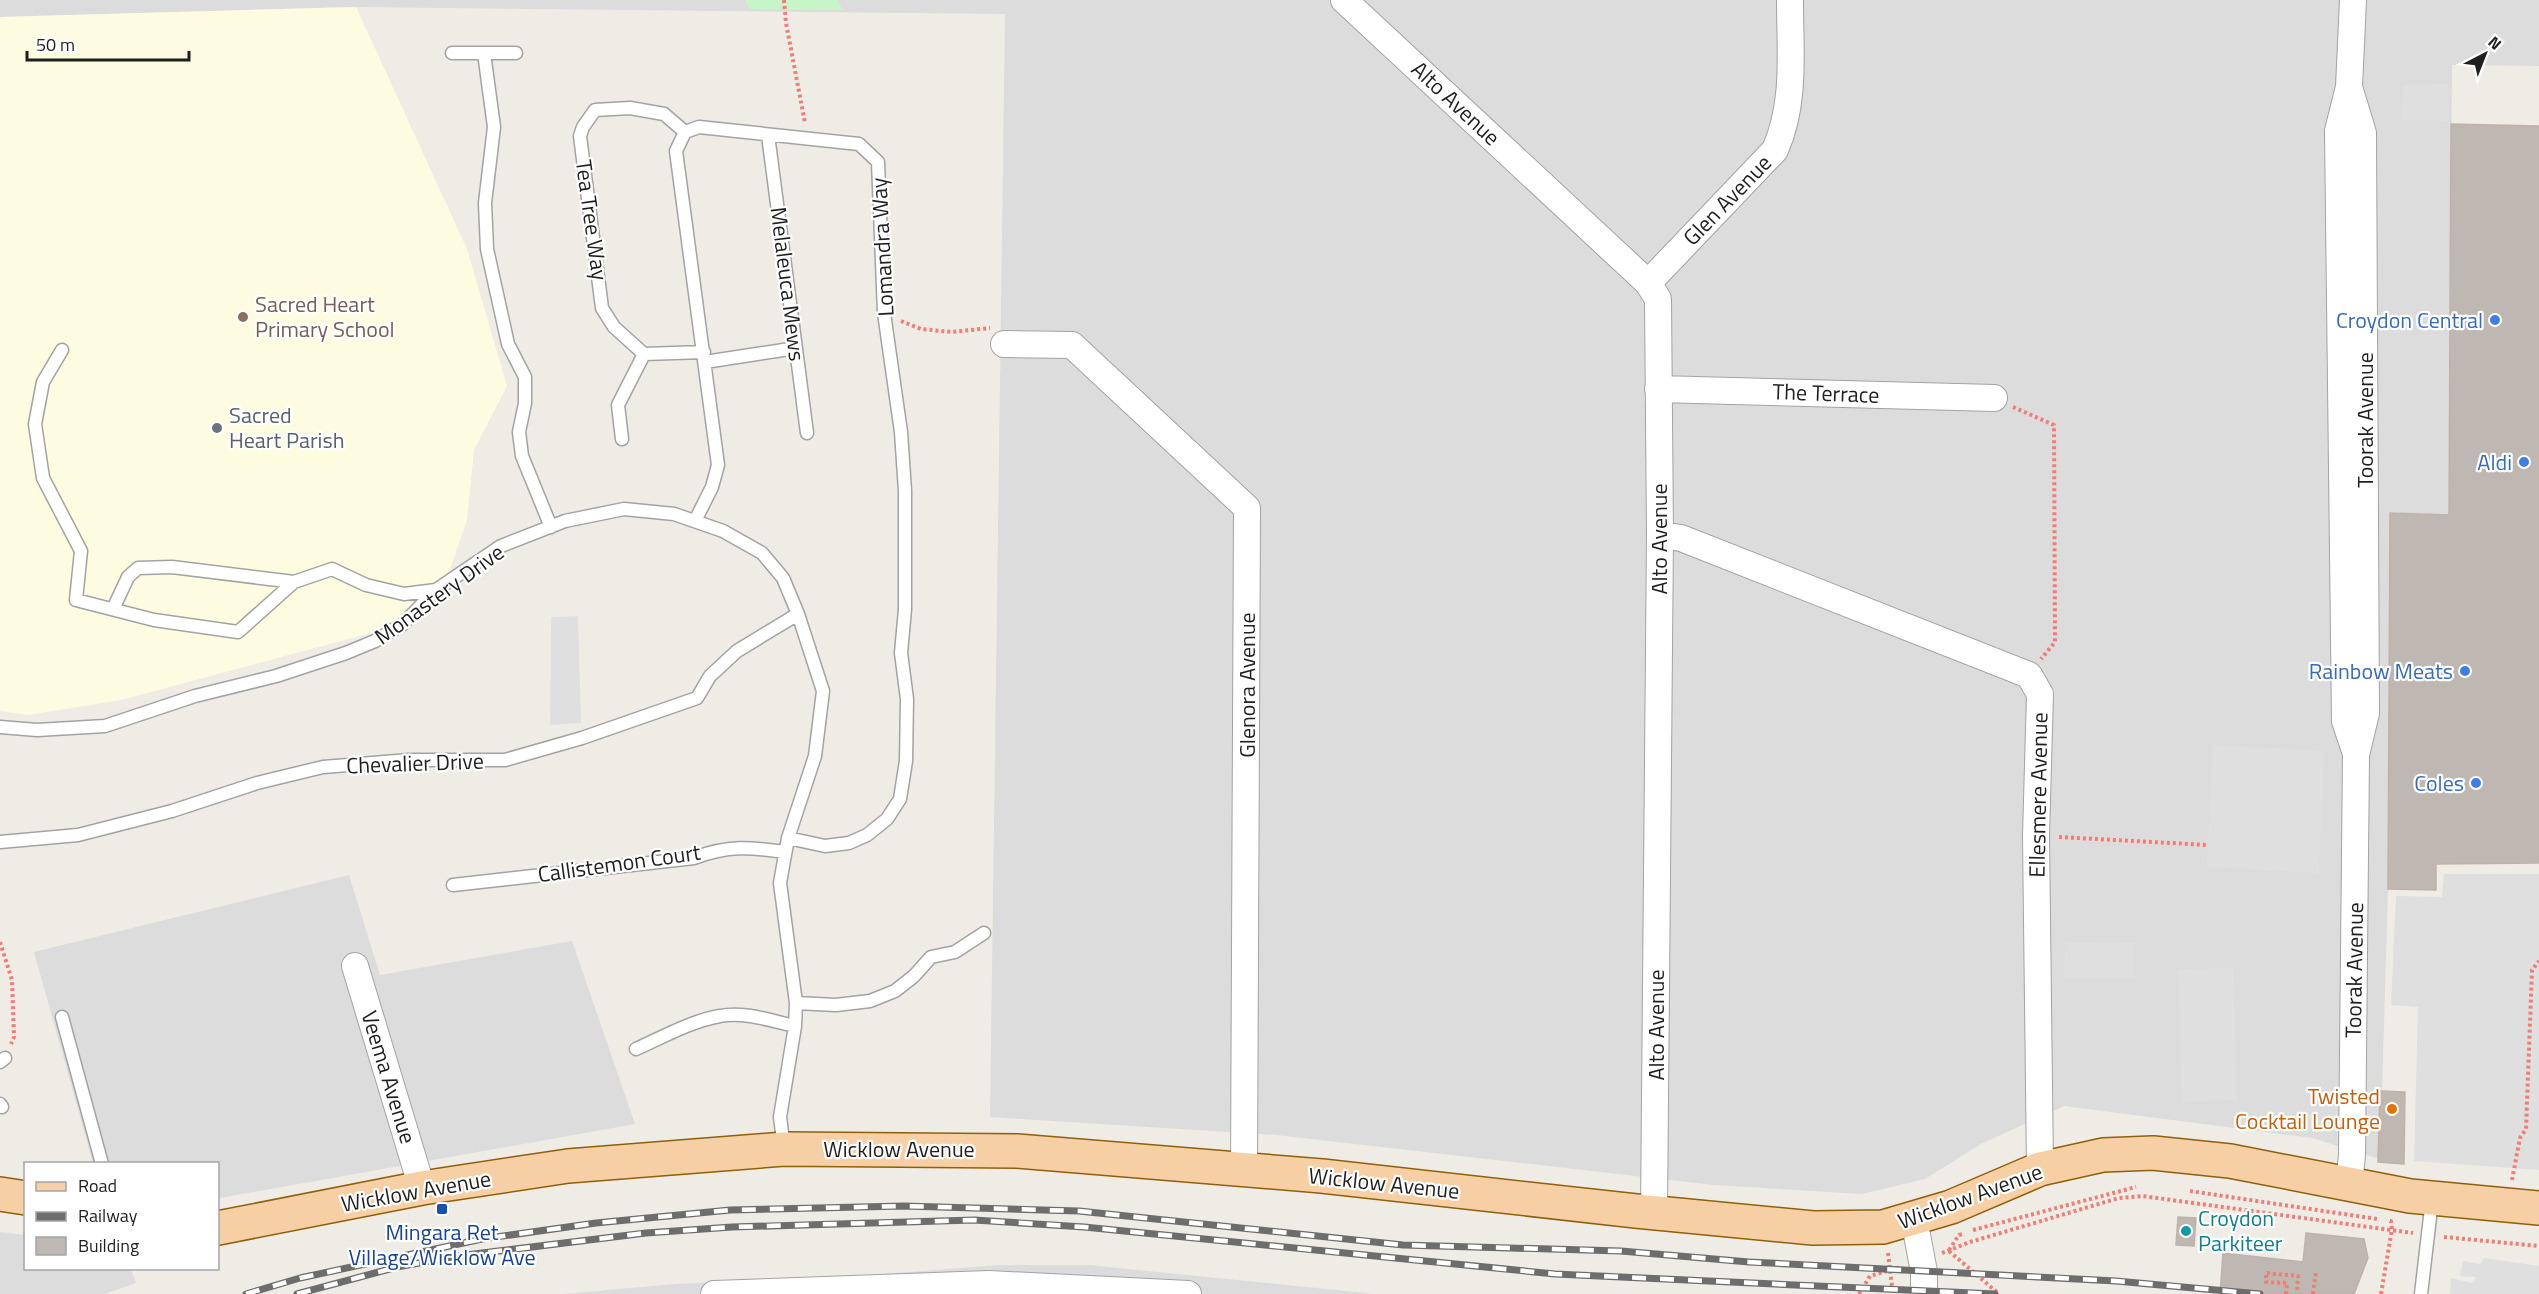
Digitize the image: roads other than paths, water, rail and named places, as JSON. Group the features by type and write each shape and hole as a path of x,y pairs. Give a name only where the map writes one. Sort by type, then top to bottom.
{"main road":[{"name":"Wicklow Avenue","path":"219,1228 422,1188 568,1166 784,1149 1017,1151 1245,1170 1813,1228 1872,1228 1914,1219 1951,1207 2040,1169 2103,1155 2154,1153 2230,1161 2349,1185 2432,1198 2539,1208"},
{"path":"0,1194 24,1198"}],"street":[{"name":"Alto Avenue","path":"1344,0 1648,283 1658,299 1660,535 1654,1212"},
{"name":"Glen Avenue","path":"1648,283 1775,150 1783,132 1790,100 1790,0"},
{"name":"Toorak Avenue","path":"2349,1185 2352,1155 2356,755 2345,721 2338,131 2349,87 2353,0"},
{"name":"Glenora Avenue","path":"1004,344 1072,345 1248,507 1245,1170"},
{"name":"The Terrace","path":"1658,389 1994,398"},
{"name":"Ellesmere Avenue","path":"1660,535 1681,538 2029,675 2040,694 2036,836 2040,1169"},
{"name":"Veema Avenue","path":"355,966 422,1188"},
{"path":"1914,1219 1924,1272 1924,1294"},
{"path":"714,1294 989,1289 1188,1294"}],"lane":[{"path":"452,53 516,53"},
{"path":"484,53 494,127 485,203 487,249 508,344 525,377 525,403 519,432 522,456 551,527"},
{"name":"Tea Tree Way","path":"644,354 614,327 602,308 580,136 583,127 595,110 630,108 664,114 685,132"},
{"name":"Lomandra Way","path":"685,132 699,127 859,144 878,162 884,314 901,432 905,491 905,609 901,653 907,699 906,760 900,799 887,819 867,835 849,843 825,846 788,838"},
{"path":"685,132 676,151 718,465 712,487 694,521"},
{"name":"Melaleuca Mews","path":"768,135 807,433"},
{"path":"622,439 618,405 644,354 705,357 796,348"},
{"path":"62,350 44,382 36,424 43,478 81,551 76,600 154,620 238,632 294,582 332,569 366,585 404,594 436,590"},
{"name":"Monastery Drive","path":"0,727 37,730 105,726 195,696 276,676 375,641 403,624 436,590 501,546 551,527 624,509 674,514 723,531 762,553 783,578 798,614 823,691 815,756 788,838 780,883 796,1003 795,1026 780,1117 784,1149"},
{"path":"113,609 128,577 138,568 172,567 294,582"},
{"name":"Chevalier Drive","path":"0,842 78,835 172,811 257,783 323,767 409,760 505,760 582,738 697,698 710,676 737,651 798,614"},
{"name":"Callistemon Court","path":"453,885 694,858 718,849 748,847 785,852"},
{"path":"796,1003 836,1005 870,1001 895,991 914,976 931,957 956,952 984,933"},
{"path":"636,1049 692,1024 722,1016 750,1016 795,1026"},
{"path":"62,1017 101,1162"},
{"path":"2421,1294 2432,1198"}],"railway":[{"path":"246,1294 300,1278 482,1239 596,1223 730,1210 904,1206 1079,1211 1403,1245 1621,1251 1749,1262 2116,1281 2260,1294"},
{"path":"297,1294 397,1267 458,1256 646,1233 732,1227 974,1220 1084,1227 1555,1274 1995,1294"}],"place":[{"name":"Sacred Heart Primary School","path":"243,317"},
{"name":"Croydon Central","path":"2495,320"},
{"name":"Sacred Heart Parish","path":"217,428"},
{"name":"Aldi","path":"2524,462"},
{"name":"Rainbow Meats","path":"2465,671"},
{"name":"Coles","path":"2476,783"},
{"name":"Twisted Cocktail Lounge","path":"2392,1109"},
{"name":"Mingara Ret Village/Wicklow Ave","path":"442,1209"},
{"name":"Croydon Parkiteer","path":"2186,1231"}]}
